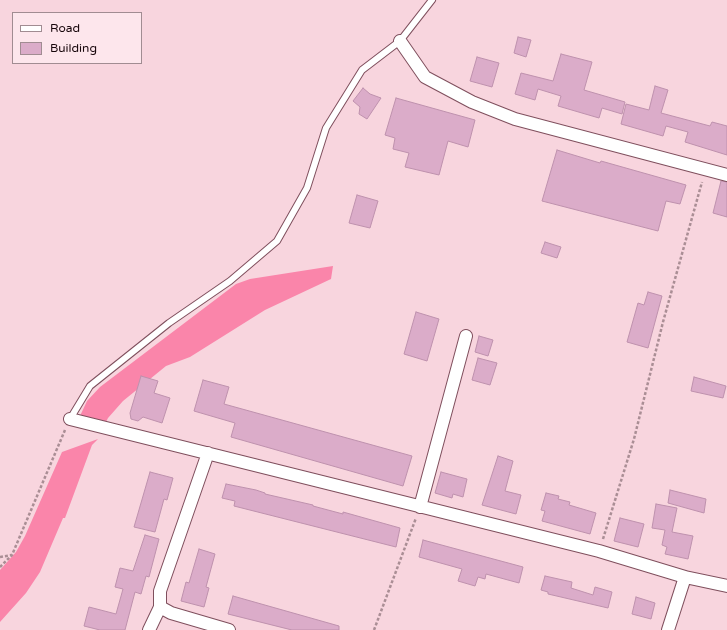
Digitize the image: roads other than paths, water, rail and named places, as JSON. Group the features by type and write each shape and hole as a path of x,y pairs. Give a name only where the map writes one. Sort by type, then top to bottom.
{"street":[{"path":"400,41 425,77 472,102 515,119 727,175"},
{"path":"420,507 466,336"},
{"path":"70,419 599,551 685,577 727,586"},
{"path":"149,630 160,607 160,591 208,453"},
{"path":"668,630 685,577"},
{"path":"160,607 171,613 229,630"}],"lane":[{"path":"70,419 90,386 169,323 230,281 277,241 307,188 326,128 362,70 400,41 432,0"}]}
